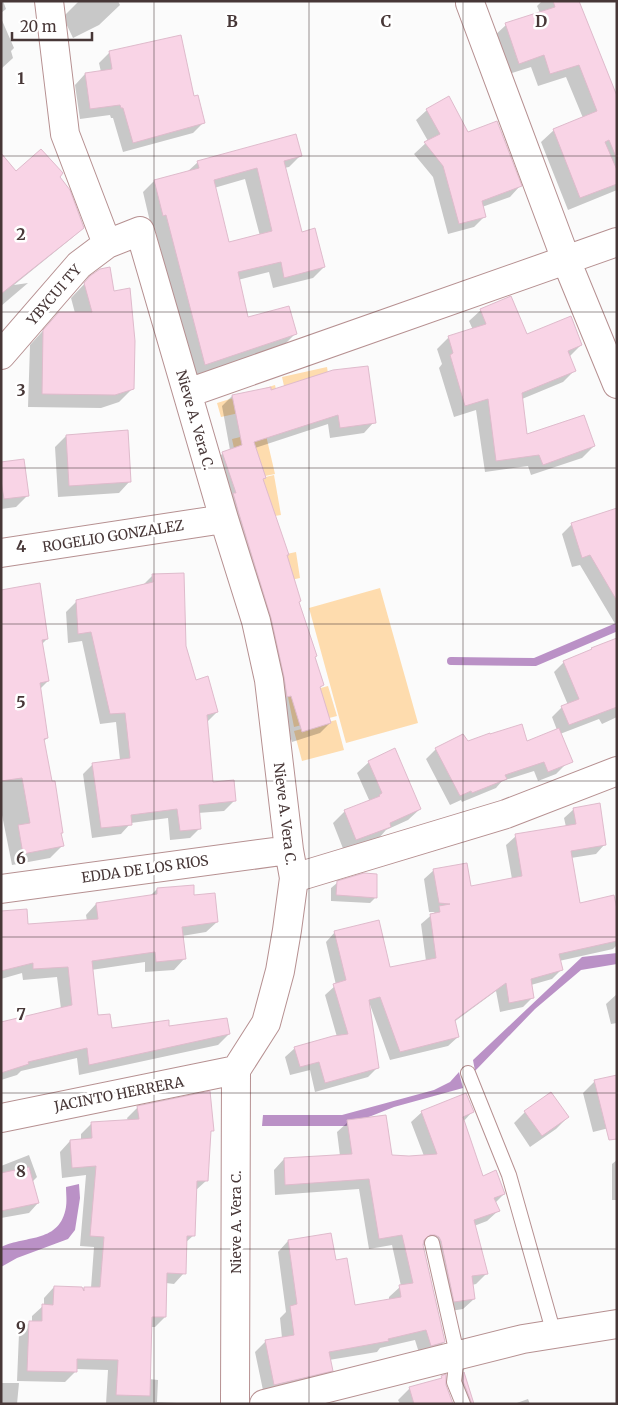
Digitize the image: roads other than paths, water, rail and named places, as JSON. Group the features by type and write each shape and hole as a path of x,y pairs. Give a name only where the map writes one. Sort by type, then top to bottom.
{"street":[{"path":"49,1 65,134 107,244"},
{"path":"470,3 566,260 617,384"},
{"name":"YBYCUI TY","path":"1,355 80,264 107,244 140,231"},
{"name":"Nieve A. Vera C.","path":"140,231 256,621 269,680 294,878 280,971 266,1023 236,1070 235,1404"},
{"path":"188,393 617,242"},
{"name":"ROGELIO GONZALEZ","path":"1,552 224,518"},
{"path":"294,878 506,814 617,771"},
{"name":"EDDA DE LOS RIOS","path":"1,889 289,850"},
{"name":"JACINTO HERRERA","path":"1,1118 236,1070"},
{"path":"264,1404 524,1340 617,1324"}],"lane":[{"path":"468,1073 509,1175 554,1334"},
{"path":"432,1243 456,1345 457,1356 454,1382 463,1404"}],"waterway":[{"path":"451,661 535,662 617,627"}]}
